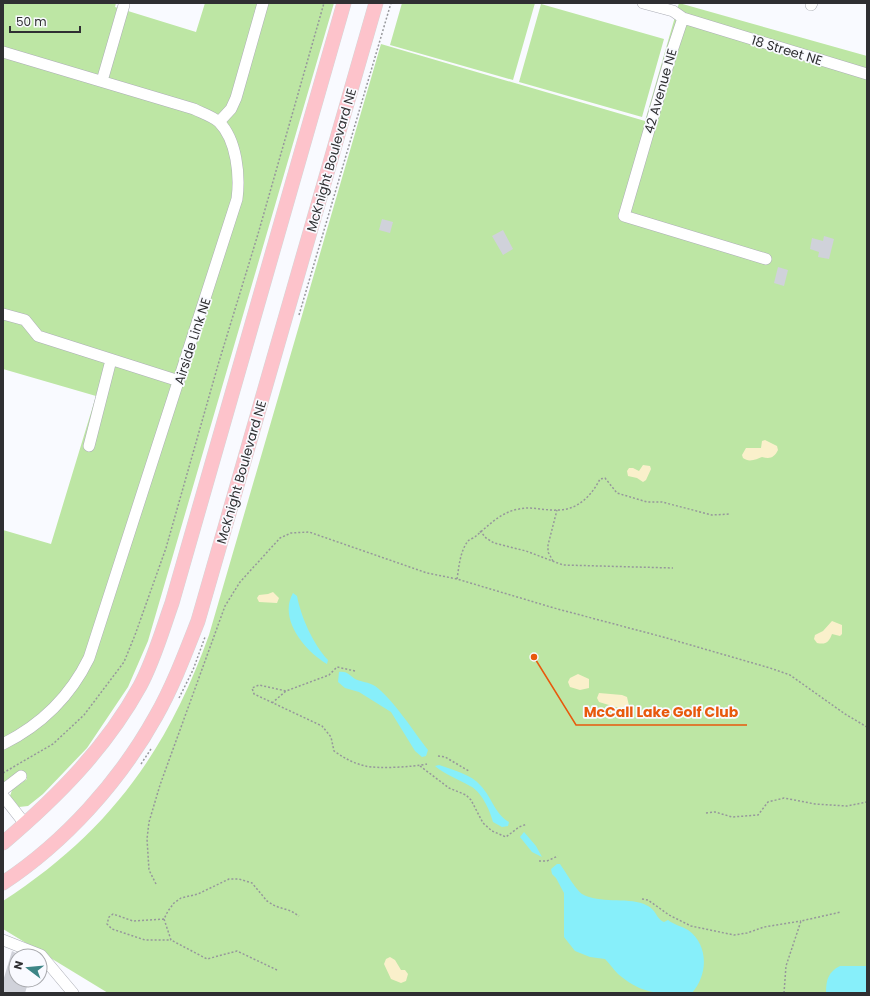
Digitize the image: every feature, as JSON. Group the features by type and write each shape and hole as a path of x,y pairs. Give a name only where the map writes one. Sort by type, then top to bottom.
{"main road":[{"path":"3,843 53,799 102,745 124,713 140,684 156,647 174,596 344,3"},
{"name":"McKnight Boulevard NE","path":"3,883 47,849 79,819 110,783 156,717 175,679 198,622 376,3"}],"street":[{"path":"218,122 231,109 236,98 263,3"},
{"path":"643,3 673,11 683,18"},
{"path":"102,81 124,5"},
{"name":"18 Street NE","path":"683,18 867,74"},
{"name":"42 Avenue NE","path":"683,18 624,216 766,259"},
{"name":"Airside Link NE","path":"3,52 194,109 218,122 227,133 238,170 237,199 89,658 73,686 52,711 37,724 3,744"},
{"path":"3,314 25,320 38,336 179,381"},
{"path":"89,446 111,360"},
{"path":"3,790 21,776"},
{"path":"3,796 25,824"},
{"path":"3,940 41,955 73,993"}],"path":[{"path":"3,773 53,744 84,715 124,662 136,635 166,548 324,3"},
{"path":"457,579 461,556 468,541 501,515 519,508 542,508 557,510 572,507 583,502 593,492 600,479 605,478 617,493 646,502 662,502 712,515 730,514"},
{"path":"553,561 548,552 548,545 557,510"},
{"path":"480,531 486,538 494,543 526,550 563,565 673,568"},
{"path":"156,884 149,870 147,839 149,822 183,721 230,595 280,538 291,533 309,532 427,573 457,579 554,608 663,637 790,675 845,714 867,727"},
{"path":"272,703 286,691 329,676 337,667 355,672"},
{"path":"286,691 259,685 252,688 254,694 322,726 331,737 334,751 347,760 366,766 427,764"},
{"path":"438,756 446,757 469,771"},
{"path":"419,765 436,779 471,800 483,822 492,831 506,837 519,827 527,824"},
{"path":"706,813 714,812 732,817 758,815 768,802 784,798 815,804 847,806 867,802"},
{"path":"539,861 547,861 558,856"},
{"path":"171,940 164,919 168,911 181,898 198,894 229,879 239,879 252,883 267,901 299,916"},
{"path":"642,899 648,900 669,916 691,926 734,935 747,934 764,927 841,912"},
{"path":"164,919 133,921 113,914 108,917 107,924 112,929 145,940 171,940 207,959 237,951 277,970"},
{"path":"784,993 786,966 801,921"}],"green space":[{"path":"3,3 116,3 115,7 196,32 205,3 334,3 148,641 128,687 87,748 43,794 28,806 19,807 10,796 12,790 27,779 21,770 3,783 3,530 51,544 96,396 3,369"},
{"path":"402,3 535,3 513,80 390,45"},
{"path":"679,3 867,56 867,993 108,993 48,956 48,948 34,948 3,929 3,901 40,875 74,847 103,818 130,786 153,753 174,716 192,677 209,635 381,44 645,121"},
{"path":"541,4 664,39 642,117 519,82"}],"sand":[{"path":"765,440 777,446 778,450 775,455 770,458 762,457 755,460 743,458 742,455 746,448 761,448 762,441"},
{"path":"643,465 650,466 651,469 646,480 643,482 637,478 628,476 627,471 629,468 639,471"},
{"path":"273,592 279,598 277,603 259,602 257,598 259,595"},
{"path":"832,621 842,625 842,634 840,636 832,634 827,642 823,644 817,643 814,639 815,635 823,631"},
{"path":"578,674 589,679 589,688 580,690 570,687 568,682 570,678"},
{"path":"599,693 622,695 627,697 630,710 628,718 621,719 619,715 619,708 599,702 597,698"},
{"path":"390,957 395,960 401,970 405,970 408,974 406,981 401,983 391,979 384,964 386,959"}],"water":[{"path":"293,593 297,596 301,613 317,646 328,660 327,664 310,651 296,633 291,623 289,603"},
{"path":"339,672 346,673 355,679 373,685 382,692 396,707 428,750 426,756 422,757 415,751 391,712 359,692 345,688 338,682"},
{"path":"439,765 462,773 477,782 485,791 500,815 509,822 508,826 502,827 493,822 490,812 478,792 474,788 435,766"},
{"path":"524,832 536,846 542,857 532,852 520,837"},
{"path":"557,864 560,864 582,894 597,899 629,901 644,904 649,906 664,922 668,920 683,927 695,936 703,952 704,960 701,978 692,993 661,993 644,990 627,981 618,974 605,959 590,957 575,951 564,937 564,893 556,878 552,874 551,869"},
{"path":"840,966 867,966 867,993 826,993 828,977 836,968"}],"building":[{"path":"382,219 393,222 390,233 379,230"},
{"path":"503,230 513,249 503,255 492,236"},
{"path":"824,236 834,239 829,259 818,257 819,252 810,249 812,238 823,241"},
{"path":"778,267 788,270 784,286 774,283"},
{"path":"8,964 8,988 27,988 25,993 3,993 3,981"}],"place":[{"name":"McCall Lake Golf Club","path":"534,657"}]}
